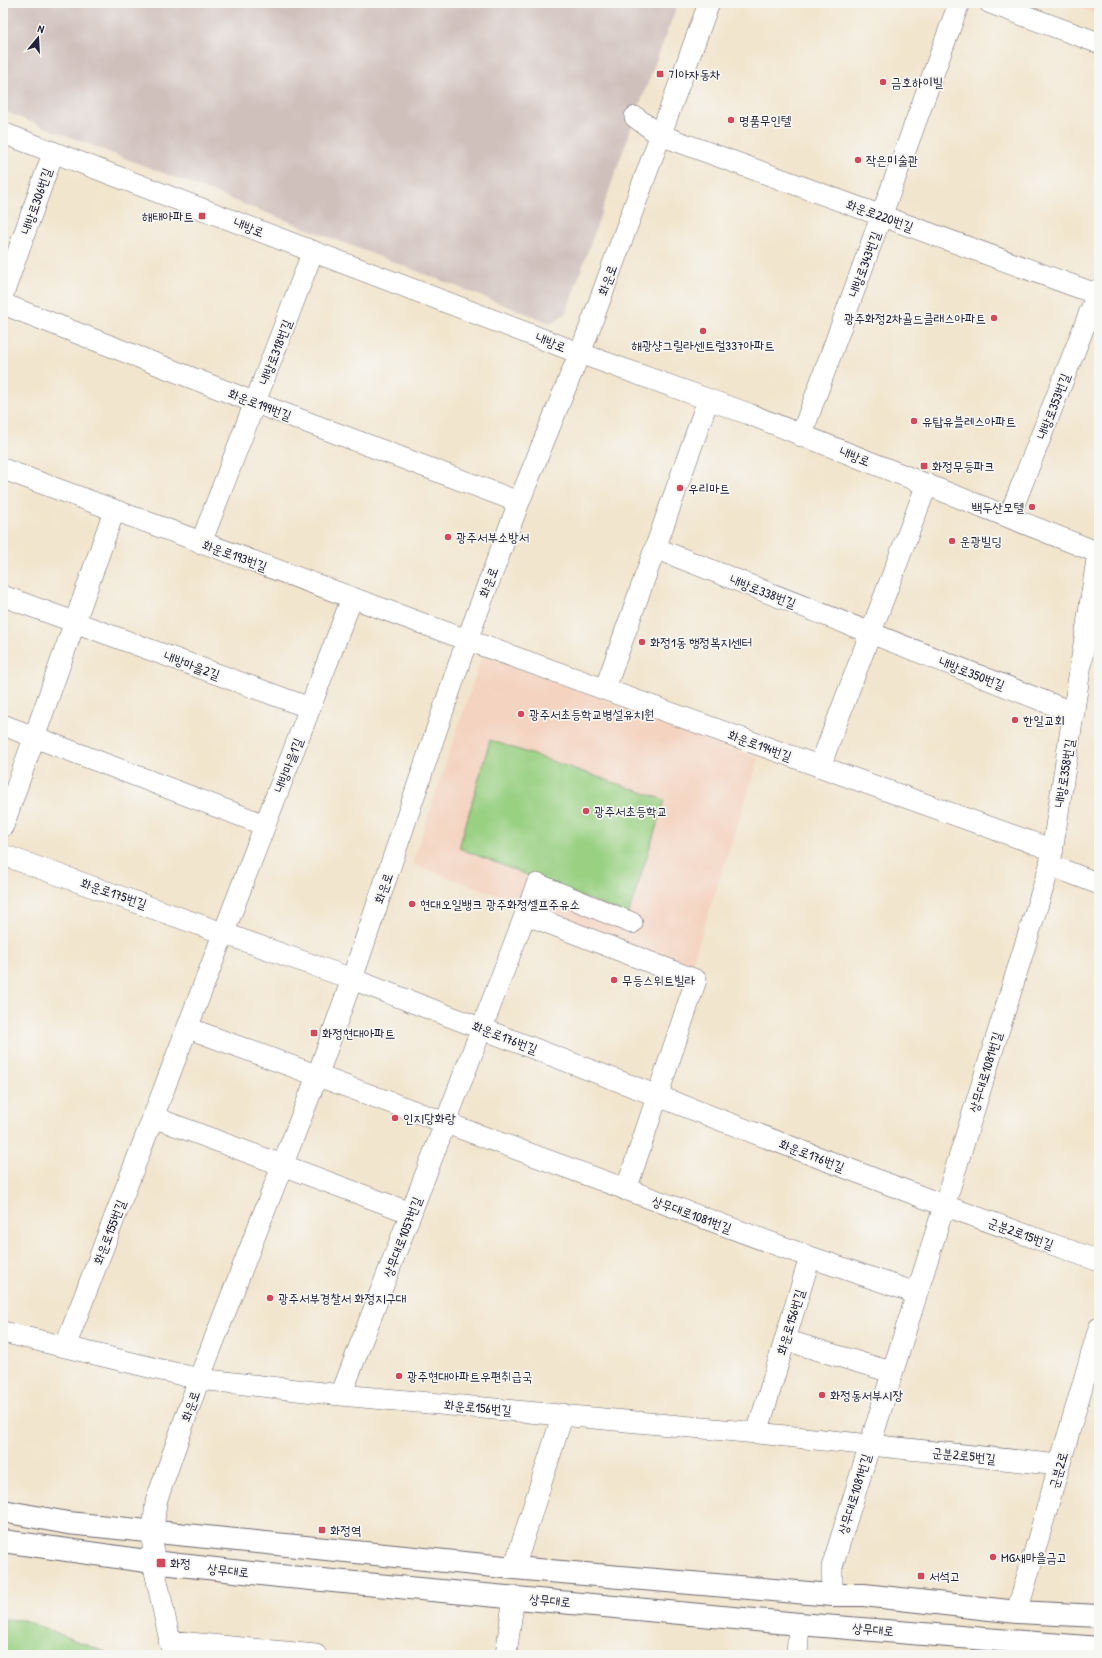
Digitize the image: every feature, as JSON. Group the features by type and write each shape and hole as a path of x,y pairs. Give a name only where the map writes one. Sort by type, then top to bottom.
{"main road":[{"path":"3,1511 68,1523 514,1568 832,1595 864,1595 1017,1612 1099,1616"},
{"name":"상무대로","path":"3,1541 154,1562 279,1576 514,1596 799,1624 1014,1649 1099,1648"}],"street":[{"name":"화운로","path":"171,1648 154,1562 153,1531 156,1502 199,1379 318,1074 352,979 467,640 519,502 580,353 709,3"},
{"name":"내방로343번길","path":"801,436 959,3"},
{"path":"990,3 1099,43"},
{"name":"화운로220번길","path":"635,117 660,135 1098,293"},
{"name":"내방로","path":"3,133 580,353 708,400 927,484 1098,553"},
{"name":"내방로306번길","path":"3,294 53,153"},
{"name":"내방로318번길","path":"201,543 256,403 313,251"},
{"name":"내방로353번길","path":"1010,517 1098,293"},
{"name":"화운로199번길","path":"3,304 256,403 519,502"},
{"path":"605,689 708,400"},
{"name":"화운로193번길","path":"3,469 467,640"},
{"path":"820,766 927,484"},
{"path":"3,826 114,511"},
{"name":"내방로338번길","path":"655,548 871,633"},
{"name":"내방로358번길","path":"1051,858 1098,553"},
{"name":"내방마을2길","path":"3,596 310,708"},
{"name":"내방마을1길","path":"224,932 352,598"},
{"name":"내방로350번길","path":"871,633 1074,712"},
{"name":"화운로194번길","path":"467,640 820,766 1051,858 1099,884"},
{"path":"3,725 265,826"},
{"name":"화운로175번길","path":"3,854 352,979"},
{"name":"상무대로1081번길","path":"832,1595 832,1567 1051,858"},
{"name":"상무대로1057번길","path":"341,1395 537,884 632,922"},
{"path":"188,1028 318,1074 626,1190 696,980 527,910"},
{"path":"224,932 153,1117 281,1166 411,1213"},
{"name":"화운로176번길","path":"352,979 944,1205"},
{"name":"화운로155번길","path":"65,1347 153,1117"},
{"name":"상무대로1081번길","path":"626,1190 810,1257 916,1293"},
{"name":"군분2로15번길","path":"944,1205 1099,1261"},
{"name":"화운로156번길","path":"757,1433 810,1257"},
{"name":"군분2로","path":"1017,1612 1099,1328"},
{"path":"3,1332 199,1379"},
{"path":"785,1340 892,1372"},
{"name":"화운로156번길","path":"199,1379 341,1395 562,1414 869,1445"},
{"path":"514,1568 562,1414"},
{"name":"군분2로5번길","path":"869,1445 1059,1465"},
{"path":"506,1655 514,1596"},
{"path":"797,1655 799,1624"},
{"path":"171,1648 316,1655"}],"shaded area":[{"path":"3,3 678,3 635,117 566,313 551,323 3,111"},
{"path":"1067,3 1099,3 1099,15"},
{"name":"광주서초등학교","path":"489,657 759,758 690,970 529,906 412,864 481,659"}],"green space":[{"path":"490,740 665,800 628,915 459,848"},
{"path":"3,1619 24,1620 112,1655 3,1655"}],"place":[{"name":"기아자동차","path":"660,74"},
{"name":"금호하이빌","path":"883,82"},
{"name":"명품무인텔","path":"731,120"},
{"name":"작은미술관","path":"858,160"},
{"name":"해태아파트","path":"202,216"},
{"name":"광주화정2차골드클래스아파트","path":"994,318"},
{"name":"해광샹그릴라센트럴337아파트","path":"703,331"},
{"name":"유탑유블레스아파트","path":"914,421"},
{"name":"화정무등파크","path":"924,466"},
{"name":"우리마트","path":"680,488"},
{"name":"백두산모텔","path":"1032,507"},
{"name":"광주서부소방서","path":"448,537"},
{"name":"운광빌딩","path":"952,541"},
{"name":"화정1동 행정복지센터","path":"642,642"},
{"name":"광주서초등학교병설유치원","path":"521,714"},
{"name":"한일교회","path":"1015,720"},
{"name":"광주서초등학교","path":"586,811"},
{"name":"현대오일뱅크 광주화정셀프주유소","path":"412,904"},
{"name":"무등스위트빌라","path":"614,980"},
{"name":"화정현대아파트","path":"314,1033"},
{"name":"인지당화랑","path":"395,1118"},
{"name":"광주서부경찰서 화정지구대","path":"270,1298"},
{"name":"광주현대아파트우편취급국","path":"399,1376"},
{"name":"화정동서부시장","path":"822,1395"},
{"name":"화정역","path":"322,1530"},
{"name":"MG새마을금고","path":"993,1557"},
{"name":"화정","path":"161,1563"},
{"name":"서석고","path":"921,1576"}]}
